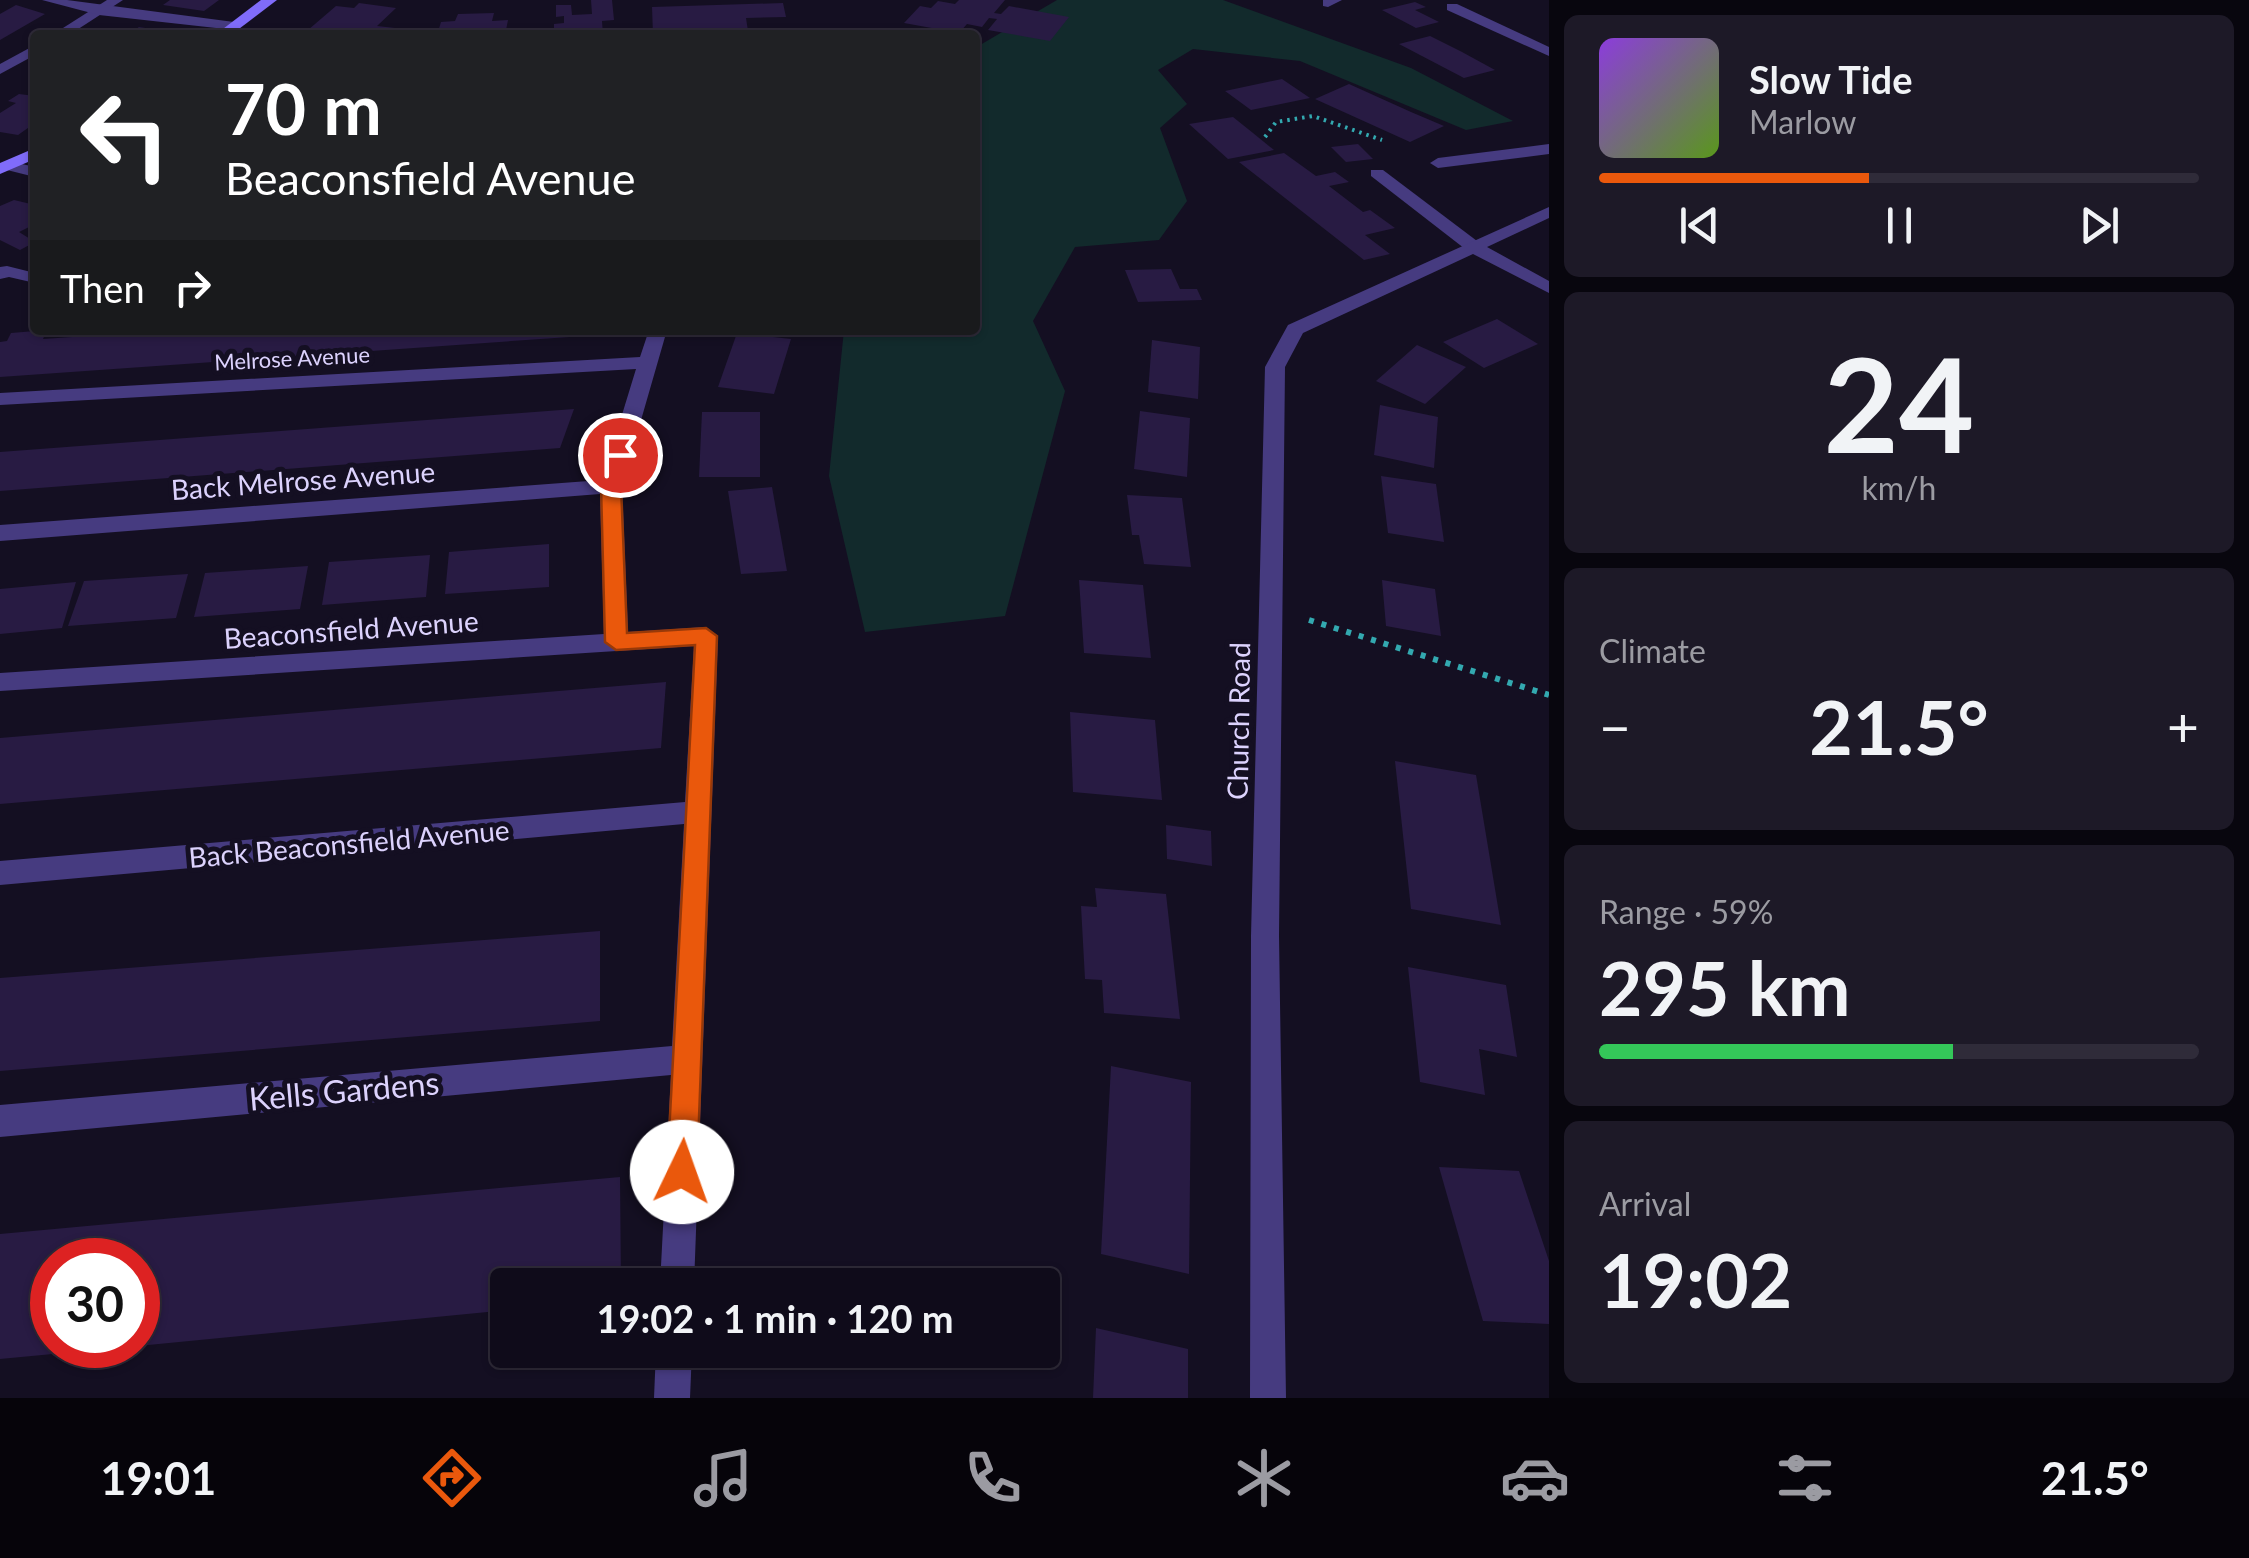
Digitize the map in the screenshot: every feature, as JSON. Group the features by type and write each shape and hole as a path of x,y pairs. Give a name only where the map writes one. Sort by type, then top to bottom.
{"street":[{"path":"49,0 222,30"},
{"path":"68,30 116,0"},
{"path":"229,30 270,0"},
{"path":"1452,7 1549,52"},
{"path":"0,70 30,52"},
{"path":"1438,163 1549,149"},
{"path":"4,167 30,155"},
{"path":"4,167 30,171"},
{"path":"1377,173 1476,248 1549,288"},
{"name":"Church Road","path":"1276,1397 1265,936 1275,368 1295,329 1549,212"},
{"path":"0,274 7,270 30,277"},
{"path":"616,642 611,486 656,335"},
{"name":"Melrose Avenue","path":"0,399 646,362"},
{"name":"Back Melrose Avenue","path":"0,533 611,486"},
{"name":"Beaconsfield Avenue","path":"0,682 706,636 698,812"},
{"path":"678,1268 698,812"},
{"name":"Back Beaconsfield Avenue","path":"0,874 698,812"},
{"name":"Kells Gardens","path":"0,1121 688,1059"},
{"path":"672,1398 673,1368"}],"path":[{"path":"1265,137 1276,122 1312,116 1387,142 1422,164 1438,163"},
{"path":"1269,608 1549,696"}],"green space":[{"path":"1057,0 1223,0 1411,68 1513,121 1466,130 1300,61 1193,49 1158,70 1187,104 1160,128 1187,201 1159,240 1075,247 1033,321 1065,391 1005,616 865,632 829,476 843,335 980,335 980,45"}],"building":[{"path":"170,0 219,0 204,11 163,5"},
{"path":"591,0 612,0 614,20 602,21 603,30 554,30 554,24 564,23 564,16 556,17 556,5 571,5 572,15 592,14"},
{"path":"959,0 1005,0 994,13 1001,14 1009,6 1069,17 1050,41 988,30 997,19 989,18 982,27 967,24 962,30 904,23 920,6 931,8 938,1 955,4"},
{"path":"1415,2 1426,7 1415,10 1439,22 1416,28 1382,10"},
{"path":"359,3 396,8 377,26 413,30 308,30 336,6 354,8"},
{"path":"783,3 786,17 746,18 748,30 653,30 652,7"},
{"path":"16,5 45,14 0,40 0,14"},
{"path":"494,13 492,21 508,20 506,30 439,30 441,22 455,21 458,14"},
{"path":"1430,36 1495,70 1464,78 1399,44"},
{"path":"1282,79 1310,98 1251,110 1225,91"},
{"path":"1349,84 1444,126 1410,142 1315,99"},
{"path":"19,94 30,95 30,127 18,135 0,132 0,113 16,103 8,101"},
{"path":"1233,117 1274,150 1228,159 1189,124"},
{"path":"1358,144 1373,159 1346,162 1331,147"},
{"path":"1284,153 1316,176 1335,172 1349,182 1329,186 1363,212 1370,210 1395,228 1365,235 1390,254 1364,260 1239,162"},
{"path":"14,200 30,204 30,226 19,232 30,239 30,245 20,250 0,240 0,206"},
{"path":"1171,269 1180,289 1197,289 1202,300 1138,302 1125,270"},
{"path":"1497,319 1538,344 1484,368 1443,342"},
{"path":"30,331 30,335 45,335 43,339 73,335 599,335 0,377 0,342 7,341 11,333"},
{"path":"736,335 791,339 774,394 718,387"},
{"path":"1152,340 1200,347 1198,399 1148,392"},
{"path":"1417,345 1466,367 1425,404 1376,381"},
{"path":"1380,405 1438,417 1434,468 1374,455"},
{"path":"574,409 560,448 0,491 0,452"},
{"path":"1140,411 1190,418 1187,477 1134,469"},
{"path":"702,412 760,412 760,477 699,477"},
{"path":"1381,476 1436,484 1444,542 1388,533"},
{"path":"772,487 787,571 741,574 728,491"},
{"path":"1127,495 1182,498 1191,567 1144,564 1139,535 1132,535"},
{"path":"549,544 549,587 445,594 449,552"},
{"path":"430,555 426,597 322,605 329,562"},
{"path":"308,566 300,609 194,617 205,573"},
{"path":"188,574 176,618 68,626 84,581"},
{"path":"1079,580 1143,585 1151,658 1084,653"},
{"path":"1382,580 1435,589 1441,636 1386,626"},
{"path":"76,582 62,628 0,634 0,589"},
{"path":"666,682 661,748 0,804 0,738"},
{"path":"1070,712 1155,720 1162,800 1073,792"},
{"path":"1395,761 1476,775 1501,925 1411,909"},
{"path":"1166,825 1211,831 1212,866 1167,859"},
{"path":"1095,888 1166,894 1180,1019 1104,1013 1102,980 1085,979 1081,906 1097,907"},
{"path":"600,931 600,1021 0,1071 0,978"},
{"path":"1408,967 1506,985 1517,1057 1479,1049 1485,1095 1420,1082"},
{"path":"1111,1066 1191,1082 1189,1274 1101,1254"},
{"path":"1439,1167 1519,1171 1549,1261 1549,1324 1483,1321"},
{"path":"620,1177 621,1268 490,1268 490,1312 160,1344 160,1238 30,1238 30,1356 0,1359 0,1234"},
{"path":"1096,1328 1188,1349 1188,1398 1093,1398"}],"route":[{"path":"620,455 611,486 616,642 706,636 682,1172"}]}
